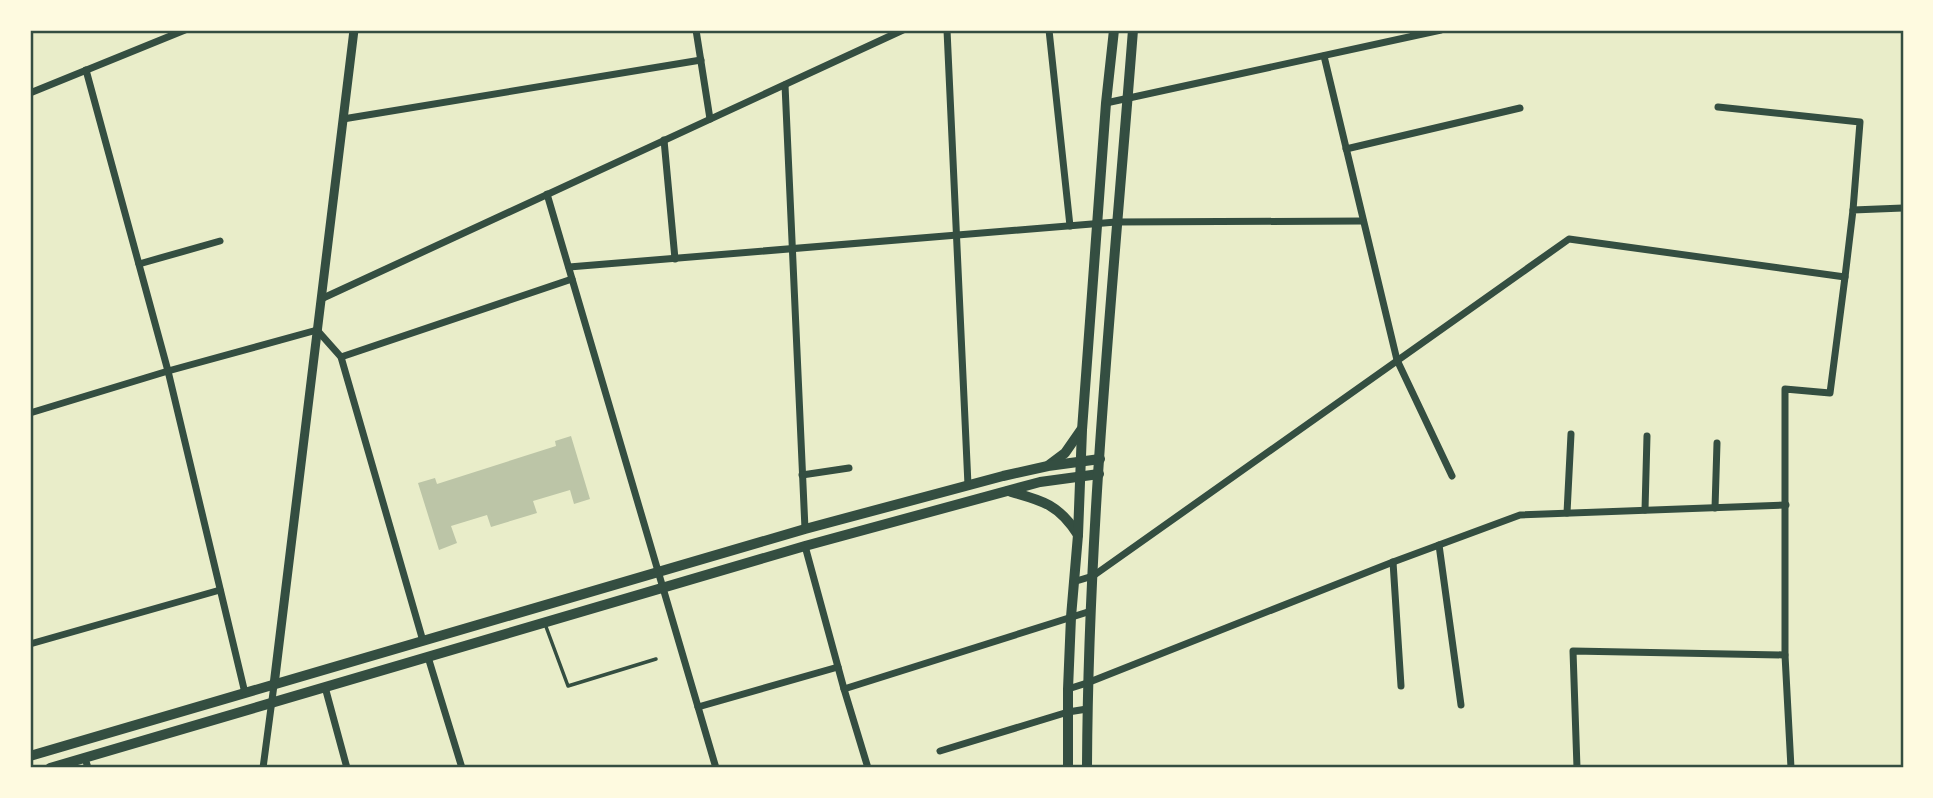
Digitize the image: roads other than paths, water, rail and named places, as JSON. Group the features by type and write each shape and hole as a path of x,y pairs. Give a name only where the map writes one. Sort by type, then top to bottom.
{"main road":[{"path":"1068,768 1068,690 1079,477 1106,103 1114,30"},
{"path":"1087,768 1087,684 1098,474 1133,30"},
{"path":"1048,466 1065,453 1082,430"},
{"path":"30,756 805,529 1048,466 1100,459"},
{"path":"50,768 86,763 271,703 805,546 1040,482 1098,474"},
{"path":"1007,491 1042,500 1068,518 1078,535"}],"street":[{"path":"30,93 186,30"},
{"path":"263,768 354,30"},
{"path":"696,30 710,119"},
{"path":"321,299 903,30"},
{"path":"947,30 968,485"},
{"path":"1049,30 1070,226"},
{"path":"1392,30 1393,39"},
{"path":"1106,103 1441,30"},
{"path":"1324,55 1397,360 1452,476"},
{"path":"343,119 701,60"},
{"path":"86,70 168,371 244,693"},
{"path":"785,85 805,529"},
{"path":"1718,107 1860,122 1853,211 1830,393 1785,389 1785,655 1791,768"},
{"path":"1346,149 1520,108"},
{"path":"664,140 676,259"},
{"path":"547,194 716,768"},
{"path":"1853,211 1903,208"},
{"path":"569,267 1116,222 1363,221"},
{"path":"1073,582 1093,576 1569,239 1845,277"},
{"path":"139,264 220,241"},
{"path":"341,357 572,279"},
{"path":"30,413 317,330"},
{"path":"317,330 341,357 423,641"},
{"path":"1567,513 1571,434"},
{"path":"1645,510 1647,436"},
{"path":"1715,508 1717,443"},
{"path":"802,475 849,468"},
{"path":"1068,690 1520,514 1786,505"},
{"path":"1439,545 1461,705"},
{"path":"805,546 868,768"},
{"path":"1393,562 1401,686"},
{"path":"30,645 220,590"},
{"path":"844,689 1091,611"},
{"path":"1577,768 1573,651 1785,655"},
{"path":"428,657 462,768"},
{"path":"698,707 838,667"},
{"path":"325,687 347,768"},
{"path":"940,751 1068,712 1087,709"}],"lane":[{"path":"545,623 568,686 656,659"}]}
